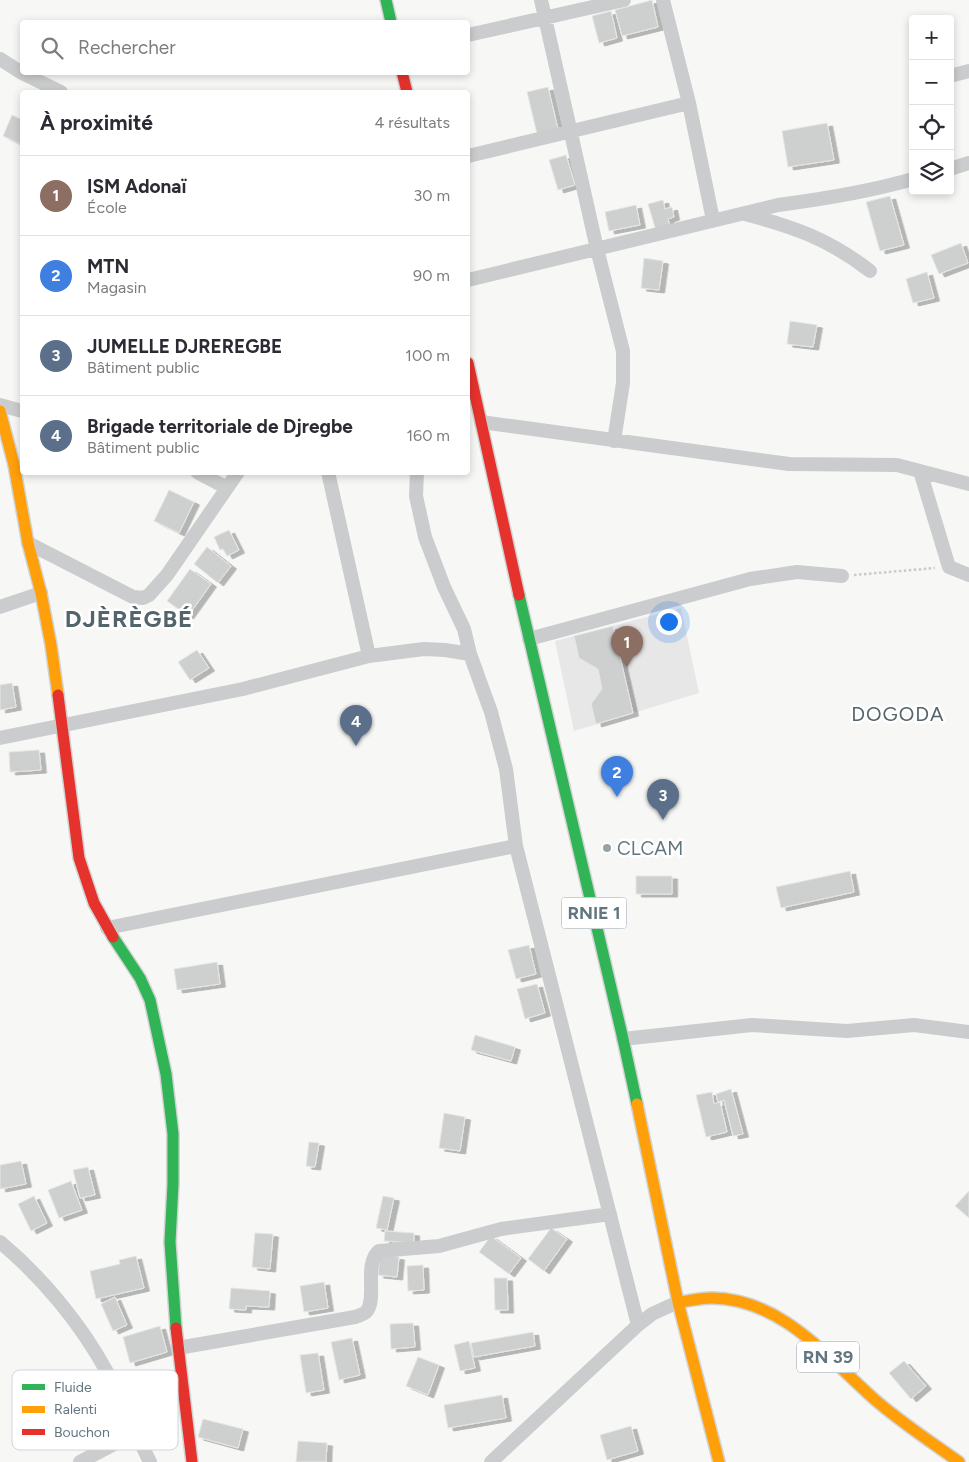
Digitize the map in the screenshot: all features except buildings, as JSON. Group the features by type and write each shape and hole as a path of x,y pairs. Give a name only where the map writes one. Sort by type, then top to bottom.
{"main road":[{"path":"386,0 391,20"},
{"path":"403,75 406,90"},
{"name":"RNIE 1","path":"470,372 529,639 623,1038 678,1302 719,1462"},
{"path":"0,411 14,465 28,543 41,593 51,645 79,858 95,906 107,928 131,961 146,987 155,1016 167,1078 174,1175 170,1249 178,1348 192,1462"},
{"name":"RN 39","path":"678,1302 712,1298 741,1302 770,1312 802,1332 875,1400 958,1461"}],"street":[{"path":"540,0 597,249 623,351 623,383 614,441"},
{"path":"470,35 624,0"},
{"path":"663,0 689,103 713,220"},
{"path":"0,59 20,72"},
{"path":"954,75 969,72"},
{"path":"26,75 57,90"},
{"path":"470,156 689,103"},
{"path":"954,168 969,164"},
{"path":"470,280 742,213 778,205 879,189 909,180"},
{"path":"742,213 782,224 826,241 850,255 870,271"},
{"path":"0,405 20,410"},
{"path":"481,422 789,464 897,465 969,484"},
{"path":"920,471 949,567 969,575"},
{"path":"203,475 227,488"},
{"path":"28,543 133,597 143,598 150,595 167,575 236,475"},
{"path":"329,475 369,656"},
{"path":"417,475 416,496 424,537 444,587 464,629 470,654 491,712 506,769 516,846 638,1325"},
{"path":"529,639 750,579 796,572 842,576"},
{"path":"0,607 41,593"},
{"path":"0,738 243,689 369,656 424,649 470,654"},
{"path":"107,928 516,846"},
{"path":"623,1038 752,1025 847,1031 914,1025 969,1032"},
{"path":"178,1348 355,1317 366,1312 370,1304 372,1261 375,1254 379,1251 439,1246 501,1229 610,1214"},
{"path":"0,1242 20,1258 67,1310 106,1370"},
{"path":"491,1462 638,1325 652,1314 678,1302"},
{"path":"80,1462 103,1450"},
{"path":"144,1450 150,1462"},
{"path":"958,1461 969,1451"}],"path":[{"path":"842,576 949,567"}],"shaded area":[{"path":"681,608 699,693 574,731 555,641"}],"traffic: fast":[{"path":"386,0 391,20"},
{"path":"519,595 637,1104"},
{"path":"113,937 140,978 150,1000 166,1074 173,1134 170,1242 176,1328"}],"traffic: slow":[{"path":"0,411 14,465 28,543 41,593 58,695"},
{"path":"637,1104 678,1302 719,1462"},
{"path":"678,1302 704,1298 737,1301 760,1308 781,1319 820,1348 883,1407 959,1462"}],"traffic: jam":[{"path":"403,75 406,90"},
{"path":"470,372 519,595"},
{"path":"58,695 79,858 94,903 113,937"},
{"path":"176,1328 192,1462"}],"place":[{"name":"ISM Adonaï","path":"627,667"},
{"name":"Brigade territoriale de Djregbe","path":"356,746"},
{"name":"MTN","path":"617,797"},
{"name":"JUMELLE DJREREGBE","path":"663,820"},
{"name":"CLCAM","path":"607,848"}],"district":[{"name":"DJÈRÈGBÉ","path":"129,619"},
{"name":"DOGODA","path":"898,714"}]}
